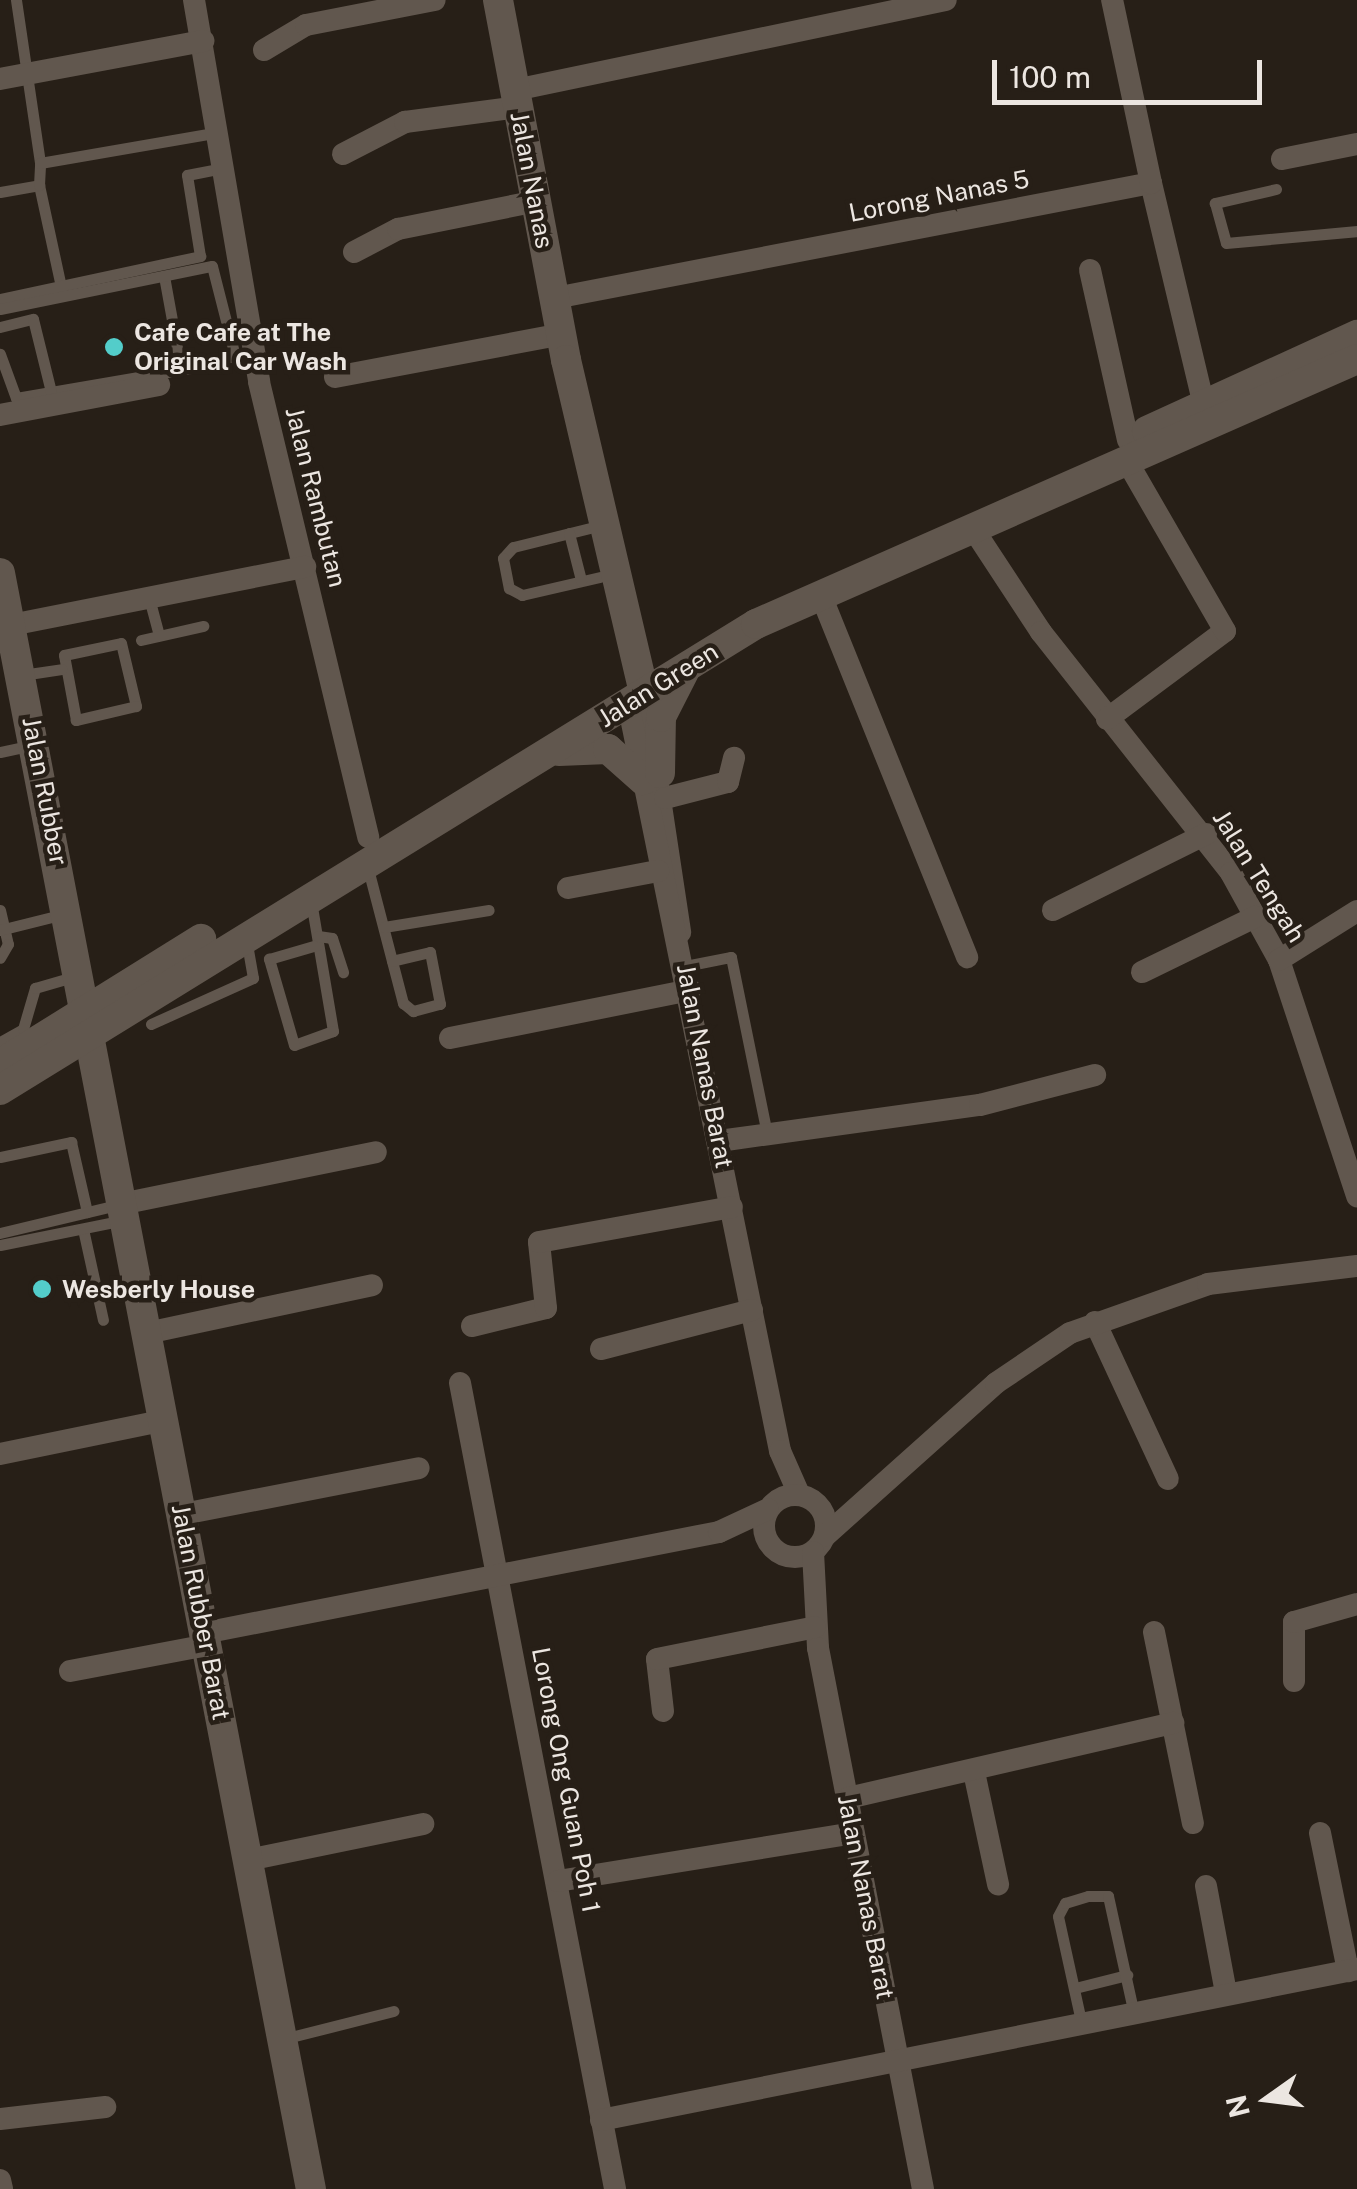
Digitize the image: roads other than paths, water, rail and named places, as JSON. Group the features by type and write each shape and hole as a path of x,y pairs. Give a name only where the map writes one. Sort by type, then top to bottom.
{"main road":[{"name":"Jalan Nanas","path":"498,0 634,689"},
{"name":"Jalan Green","path":"0,1064 90,1022 310,896 367,849 550,753 634,689 688,666 820,593 972,528 1128,451 1204,405 1357,335"},
{"name":"Jalan Nanas","path":"564,347 579,531 590,578 634,689"},
{"name":"Jalan Green","path":"0,1090 90,1022 634,689 808,576 1357,360"},
{"name":"Jalan Rubber","path":"0,573 11,625 14,669 36,744 90,1022"},
{"path":"656,784 661,717 688,666"},
{"path":"550,753 608,749 656,784"},
{"name":"Jalan Rubber Barat","path":"90,1022 123,1212 312,2189"}],"street":[{"name":"Jalan Rambutan","path":"194,0 226,167 260,382 367,849"},
{"path":"264,50 306,25 435,0"},
{"path":"342,154 405,122 946,0"},
{"path":"1112,0 1204,405"},
{"path":"0,79 203,41"},
{"path":"1282,159 1357,144"},
{"name":"Lorong Nanas 5","path":"555,298 1151,182"},
{"path":"354,252 398,229 536,201"},
{"path":"1090,270 1128,451 1224,631 1106,719"},
{"path":"335,377 564,347"},
{"path":"0,415 159,385"},
{"name":"Jalan Tengah","path":"972,528 1106,719 1206,834 1280,960 1344,1105 1357,1196"},
{"path":"11,625 305,567"},
{"path":"820,593 967,957"},
{"path":"634,689 656,784 683,956"},
{"path":"656,784 728,782 734,758"},
{"name":"Jalan Nanas Barat","path":"656,784 658,871 683,956 780,1451 799,1494"},
{"path":"1053,910 1206,834"},
{"path":"568,888 658,871"},
{"path":"1280,960 1357,911"},
{"path":"1142,972 1255,917"},
{"path":"450,1038 690,990"},
{"path":"719,1141 980,1105 1095,1075"},
{"path":"123,1212 376,1152"},
{"path":"472,1326 546,1308 539,1242 732,1207"},
{"path":"719,1532 777,1551 819,1544 858,1503 1011,1371 1095,1322 1208,1284 1357,1266"},
{"path":"147,1333 372,1285"},
{"path":"601,1348 752,1310"},
{"path":"1095,1322 1168,1480"},
{"name":"Lorong Ong Guan Poh 1","path":"460,1383 615,2189"},
{"path":"0,1454 165,1420"},
{"name":"Jalan Nanas Barat","path":"780,1451 770,1506 777,1551 813,1616"},
{"path":"183,1514 419,1468"},
{"path":"70,1671 499,1574 719,1532 799,1494 821,1507 858,1503"},
{"name":"Jalan Nanas Barat","path":"821,1507 813,1616 923,2189"},
{"path":"1294,1681 1294,1622 1357,1604"},
{"path":"663,1710 657,1659 813,1616"},
{"path":"1154,1632 1193,1823"},
{"path":"848,1798 1172,1724"},
{"path":"974,1772 998,1884"},
{"path":"248,1860 422,1824"},
{"path":"558,1881 853,1832"},
{"path":"601,2120 898,2063 1133,2010 1352,1970 1320,1833"},
{"path":"1206,1886 1226,1993"},
{"path":"0,2119 105,2107"},
{"path":"0,2180 2,2189"}],"lane":[{"path":"16,0 40,163 39,184 61,286"},
{"path":"40,163 219,132"},
{"path":"0,299 200,256 188,174 226,167"},
{"path":"0,192 39,184"},
{"path":"1276,189 1215,203 1226,243 1357,231"},
{"path":"0,309 212,266 234,352 181,370 11,396 0,354"},
{"path":"164,276 181,370"},
{"path":"29,303 51,392"},
{"path":"0,327 33,319"},
{"path":"579,531 513,547 504,558 509,588 522,595 590,578"},
{"path":"149,598 158,634"},
{"path":"141,640 204,626"},
{"path":"120,643 136,706 76,720 62,669 64,655 120,643"},
{"path":"14,669 62,669"},
{"path":"0,752 36,744"},
{"path":"367,849 392,961 407,1009 440,1004 430,952 392,961"},
{"path":"310,896 317,940 332,1038 294,1045 268,959 317,940 332,938 343,972"},
{"path":"0,910 4,929 0,958"},
{"path":"384,928 488,910"},
{"path":"4,929 68,914"},
{"path":"151,1024 252,978 244,934"},
{"path":"683,956 730,957 767,1134"},
{"path":"0,1042 23,1028 35,988 80,975"},
{"path":"0,1158 71,1142 87,1212"},
{"path":"0,1233 87,1212 123,1212"},
{"path":"0,1245 83,1228 123,1212"},
{"path":"83,1228 103,1320"},
{"path":"1080,2022 1058,1916 1064,1903 1088,1896 1108,1896 1133,2010"},
{"path":"1074,1988 1127,1975"},
{"path":"283,2038 394,2012"}],"place":[{"name":"Cafe Cafe at The Original Car Wash","path":"114,347"},
{"name":"Wesberly House","path":"42,1289"}]}
